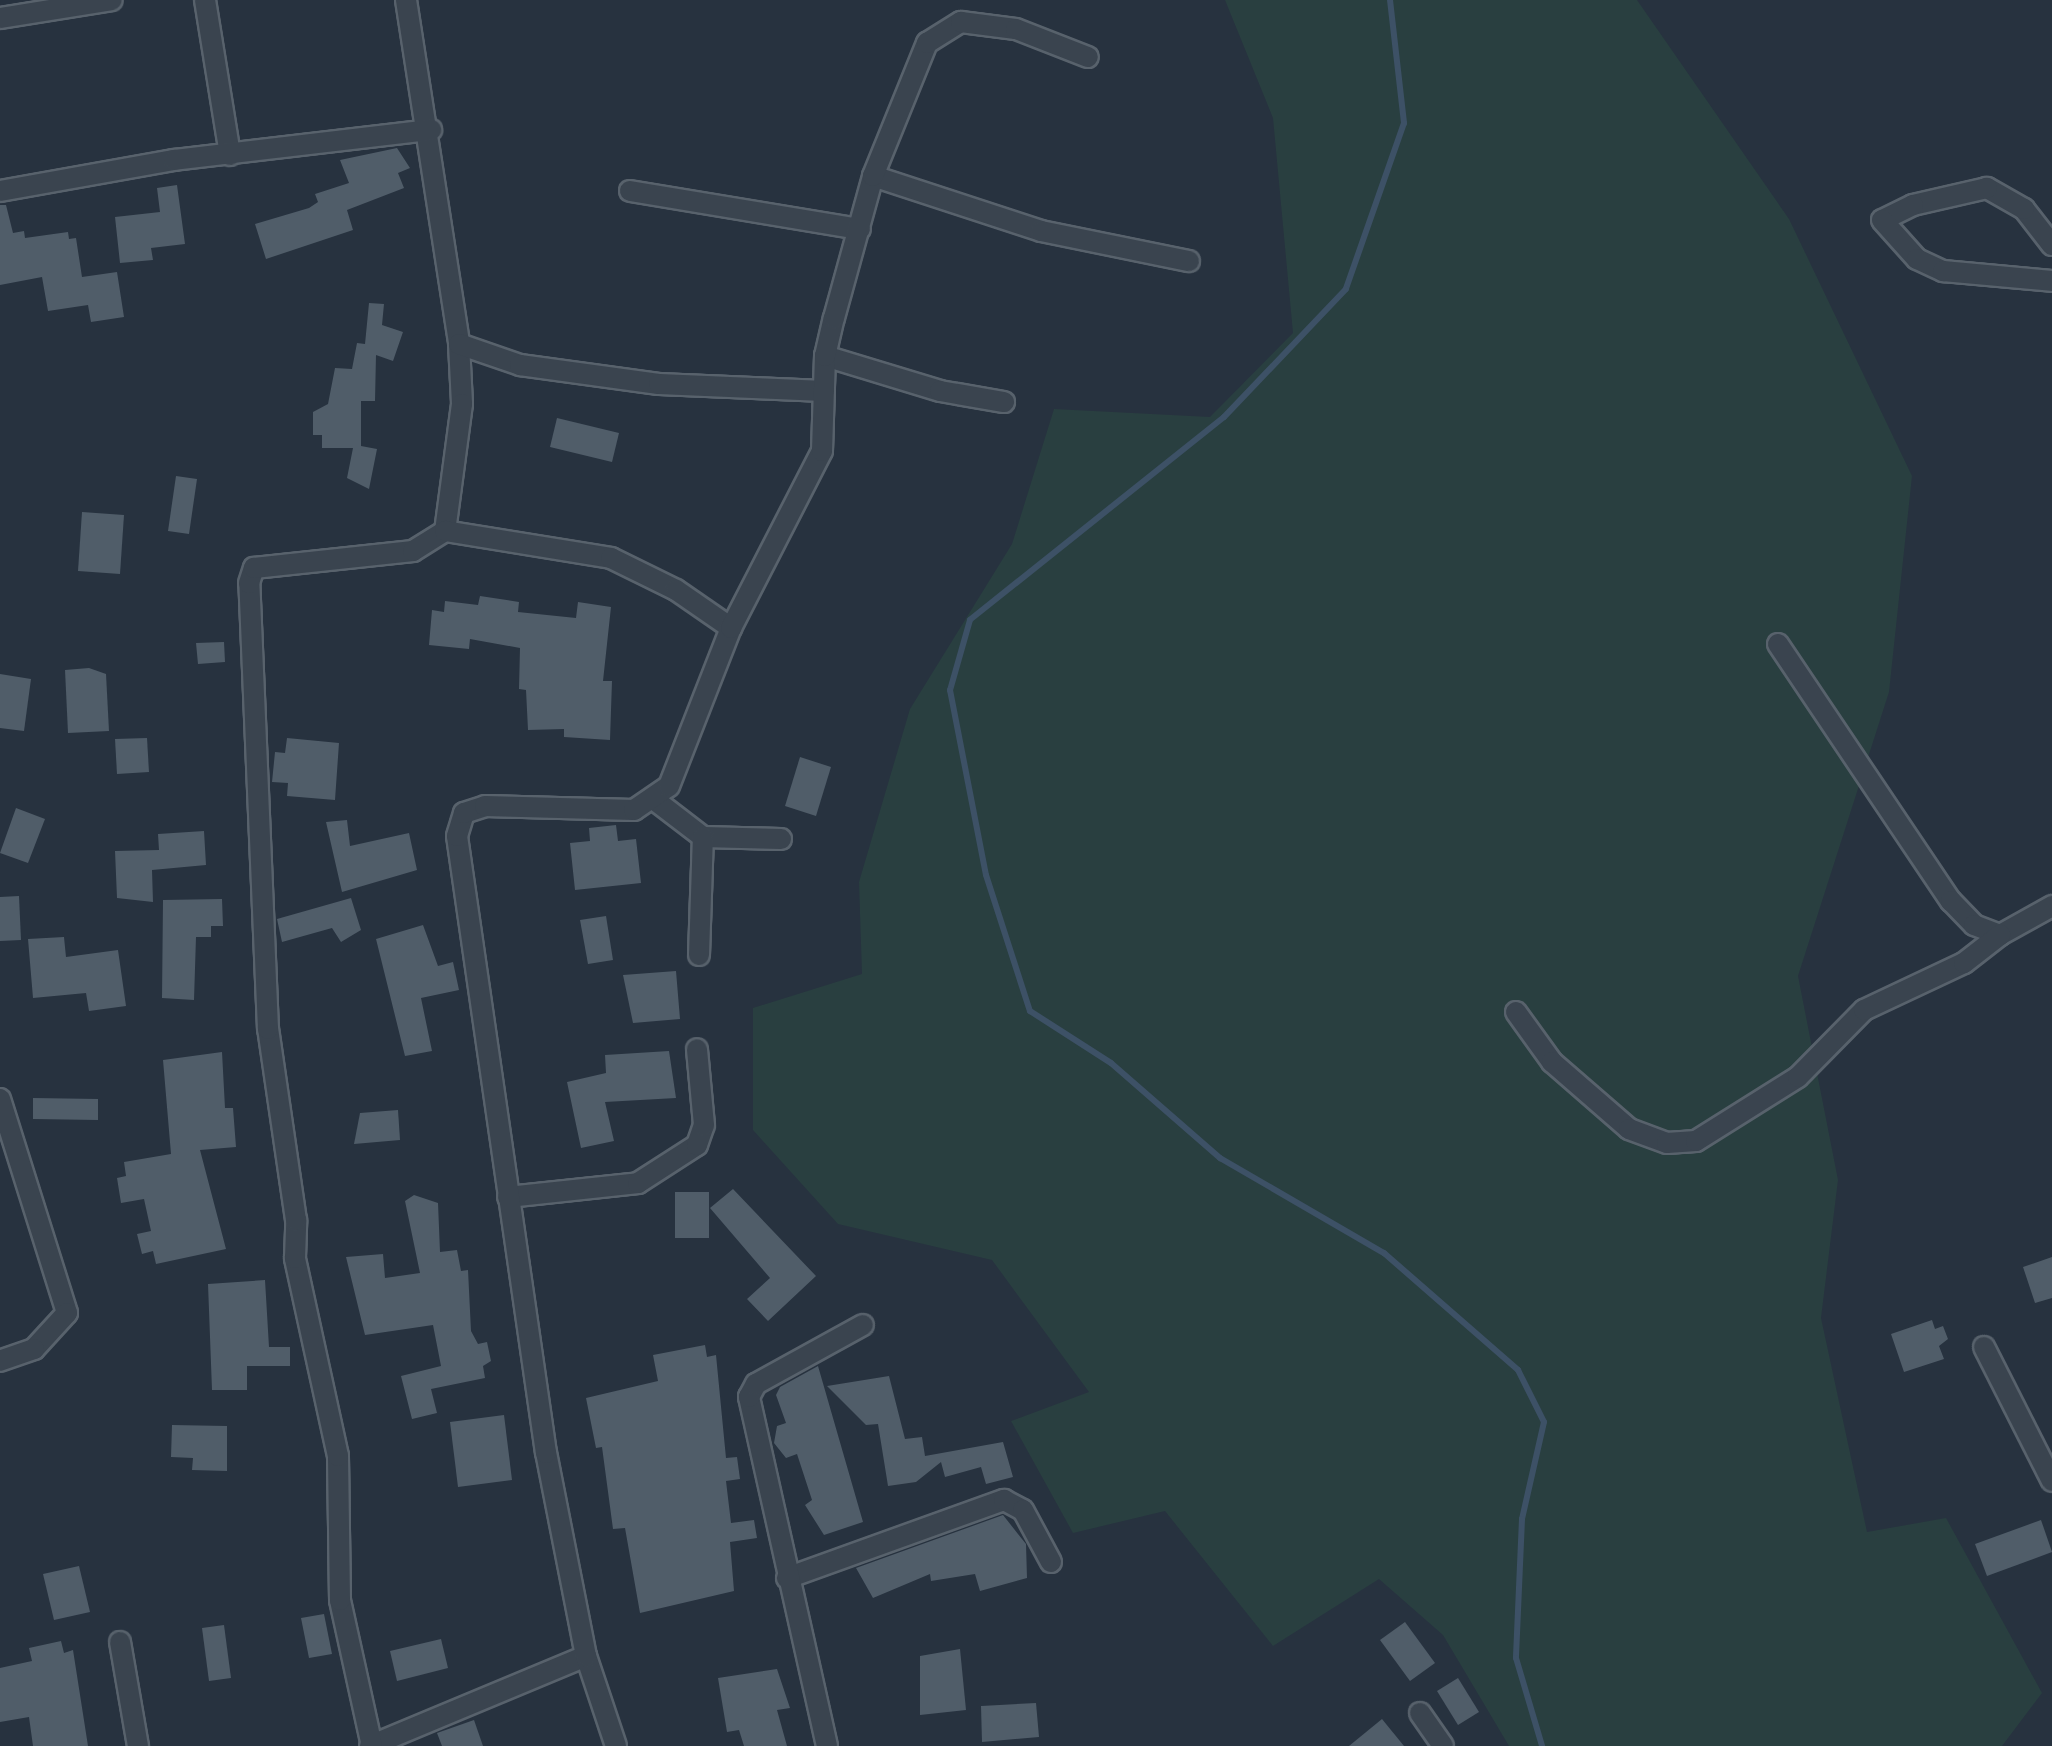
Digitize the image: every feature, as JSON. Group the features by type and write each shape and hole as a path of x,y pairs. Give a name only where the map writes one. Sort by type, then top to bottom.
{"street":[{"path":"4,11 112,0"},
{"path":"205,0 230,156"},
{"path":"406,0 431,130 459,344 462,404 445,531"},
{"path":"616,1746 586,1656 546,1452 456,836 464,814 486,806 634,810 656,801 669,786 731,628 822,451 825,356 873,176 927,43 960,22 1016,29 1088,57"},
{"path":"0,191 431,130"},
{"path":"873,176 1041,231 1189,262"},
{"path":"2052,246 2024,208 1987,188 1913,205 1882,220 1917,259 1942,271 2052,282"},
{"path":"630,190 860,229"},
{"path":"459,344 520,366 660,384 824,391"},
{"path":"825,356 940,391 1004,402"},
{"path":"586,1656 371,1746 340,1600 338,1456 295,1258 296,1220 268,1029 249,583 254,568 413,551 445,531 612,558 676,590 731,628"},
{"path":"1778,644 1951,901 1974,925 2000,935"},
{"path":"656,801 704,837 781,839"},
{"path":"699,955 704,837"},
{"path":"1516,1012 1552,1062 1629,1129 1667,1143 1696,1141 1808,1069 1864,1010 1964,963 2000,935 2052,906"},
{"path":"508,1198 638,1183 697,1145 704,1124 696,1050"},
{"path":"0,1099 67,1313 34,1349 0,1361"},
{"path":"827,1746 749,1396 756,1384 863,1325"},
{"path":"1984,1347 2052,1482"},
{"path":"787,1578 1004,1500 1023,1510 1051,1562"},
{"path":"120,1642 138,1746"},
{"path":"1420,1713 1443,1746"}],"green space":[{"path":"1225,0 1637,0 1789,219 1912,476 1889,692 1798,976 1838,1180 1821,1318 1867,1532 1946,1518 2042,1693 2002,1746 1509,1746 1443,1635 1379,1579 1273,1646 1165,1511 1073,1533 1011,1421 1089,1392 992,1260 838,1224 753,1130 753,1008 862,974 859,882 910,709 1012,544 1054,409 1210,417 1293,333 1273,118"}],"building":[{"path":"397,148 410,168 398,173 404,188 347,210 353,230 266,259 255,224 309,208 318,202 315,194 349,183 340,160"},
{"path":"177,185 185,244 151,248 153,260 120,263 115,217 160,212 157,188"},
{"path":"0,205 6,205 13,233 24,231 25,238 68,232 69,239 76,238 82,277 117,272 124,317 91,322 88,305 48,311 42,277 0,285"},
{"path":"369,303 384,304 382,325 403,332 393,361 376,355 375,401 361,401 361,446 377,449 369,489 347,478 353,448 322,448 322,435 313,435 313,412 328,404 335,368 352,369 357,343 365,344"},
{"path":"557,418 619,433 612,462 550,447"},
{"path":"176,476 197,479 189,534 168,531"},
{"path":"82,512 124,515 120,574 78,571"},
{"path":"480,596 519,602 518,612 576,618 578,602 611,607 603,681 612,681 610,740 564,737 564,729 528,730 526,690 519,689 520,648 470,639 469,649 429,645 432,610 444,612 445,601 478,605"},
{"path":"224,642 225,662 198,664 196,643"},
{"path":"89,668 106,674 109,731 68,733 65,670"},
{"path":"0,674 31,679 24,731 0,728"},
{"path":"147,738 149,772 117,774 115,739"},
{"path":"287,738 339,743 335,800 287,796 288,783 272,782 275,752 285,753"},
{"path":"800,757 831,767 816,816 785,806"},
{"path":"16,808 45,819 28,863 0,853"},
{"path":"347,820 350,846 409,833 417,870 342,892 326,822"},
{"path":"616,825 618,841 636,839 641,883 575,890 570,843 590,841 589,828"},
{"path":"204,831 206,865 152,870 153,902 117,898 115,851 159,850 158,834"},
{"path":"19,896 21,940 0,941 0,897"},
{"path":"351,898 361,930 341,942 332,928 282,942 277,919"},
{"path":"222,899 223,926 211,926 211,937 196,937 194,1000 162,998 163,900"},
{"path":"606,916 613,960 588,964 580,920"},
{"path":"423,925 438,966 453,962 459,990 421,998 432,1051 405,1056 376,939"},
{"path":"64,937 66,957 118,950 126,1006 89,1011 86,993 33,998 28,939"},
{"path":"676,971 680,1019 633,1023 623,975"},
{"path":"669,1051 676,1098 605,1102 614,1141 581,1148 567,1082 606,1073 605,1055"},
{"path":"222,1052 225,1108 233,1108 236,1147 200,1150 226,1249 156,1264 153,1251 142,1254 137,1234 151,1231 144,1199 121,1203 117,1178 126,1176 124,1162 171,1154 163,1060"},
{"path":"33,1098 98,1099 98,1120 33,1119"},
{"path":"398,1110 400,1140 354,1144 360,1113"},
{"path":"733,1189 816,1276 768,1321 747,1299 770,1278 710,1208"},
{"path":"675,1192 709,1192 709,1238 675,1238"},
{"path":"414,1195 438,1203 440,1252 457,1250 461,1271 468,1270 471,1331 478,1344 487,1342 491,1361 483,1366 485,1378 431,1389 437,1413 412,1419 401,1376 441,1366 433,1325 365,1335 346,1257 383,1254 385,1278 420,1273 405,1201"},
{"path":"2052,1257 2052,1298 2035,1303 2023,1267"},
{"path":"265,1280 269,1347 290,1347 290,1366 247,1366 247,1390 212,1390 208,1284"},
{"path":"1932,1320 1935,1329 1943,1326 1948,1339 1939,1346 1944,1359 1904,1372 1891,1334"},
{"path":"705,1345 707,1357 716,1355 726,1458 737,1457 740,1479 726,1481 731,1523 754,1520 757,1538 730,1542 734,1591 640,1613 625,1528 613,1529 602,1447 596,1448 586,1398 658,1381 653,1355"},
{"path":"818,1366 863,1522 824,1535 805,1505 812,1500 797,1454 786,1458 774,1443 777,1426 786,1423 776,1395 780,1387"},
{"path":"889,1376 905,1439 922,1437 925,1456 1003,1442 1013,1477 986,1484 981,1467 945,1477 941,1462 916,1482 888,1486 878,1424 866,1425 827,1386"},
{"path":"504,1415 512,1480 458,1487 450,1422"},
{"path":"172,1425 227,1426 227,1471 192,1470 193,1458 171,1457"},
{"path":"1003,1515 1026,1544 1027,1578 980,1591 975,1574 931,1581 930,1574 873,1598 856,1568"},
{"path":"2041,1520 2052,1552 1987,1576 1975,1544"},
{"path":"79,1566 90,1612 54,1620 43,1574"},
{"path":"324,1614 332,1654 309,1658 301,1618"},
{"path":"1405,1622 1435,1663 1410,1681 1380,1640"},
{"path":"224,1625 231,1678 209,1681 202,1628"},
{"path":"441,1639 448,1668 397,1681 390,1651"},
{"path":"61,1641 64,1653 73,1650 88,1746 33,1746 29,1717 0,1722 0,1668 32,1661 29,1648"},
{"path":"960,1649 966,1710 920,1715 920,1656"},
{"path":"777,1669 790,1708 777,1710 787,1746 744,1746 739,1730 727,1732 718,1678"},
{"path":"1458,1678 1479,1712 1458,1725 1437,1691"},
{"path":"1036,1703 1039,1737 982,1742 981,1706"},
{"path":"1382,1719 1404,1746 1349,1746"},
{"path":"474,1720 483,1746 442,1746 437,1733"}],"waterway":[{"path":"1390,0 1404,123 1346,289 1224,417 970,620 950,690 986,875 1030,1011 1111,1063 1220,1158 1384,1253 1518,1370 1544,1422 1522,1519 1516,1658 1542,1746"}]}
